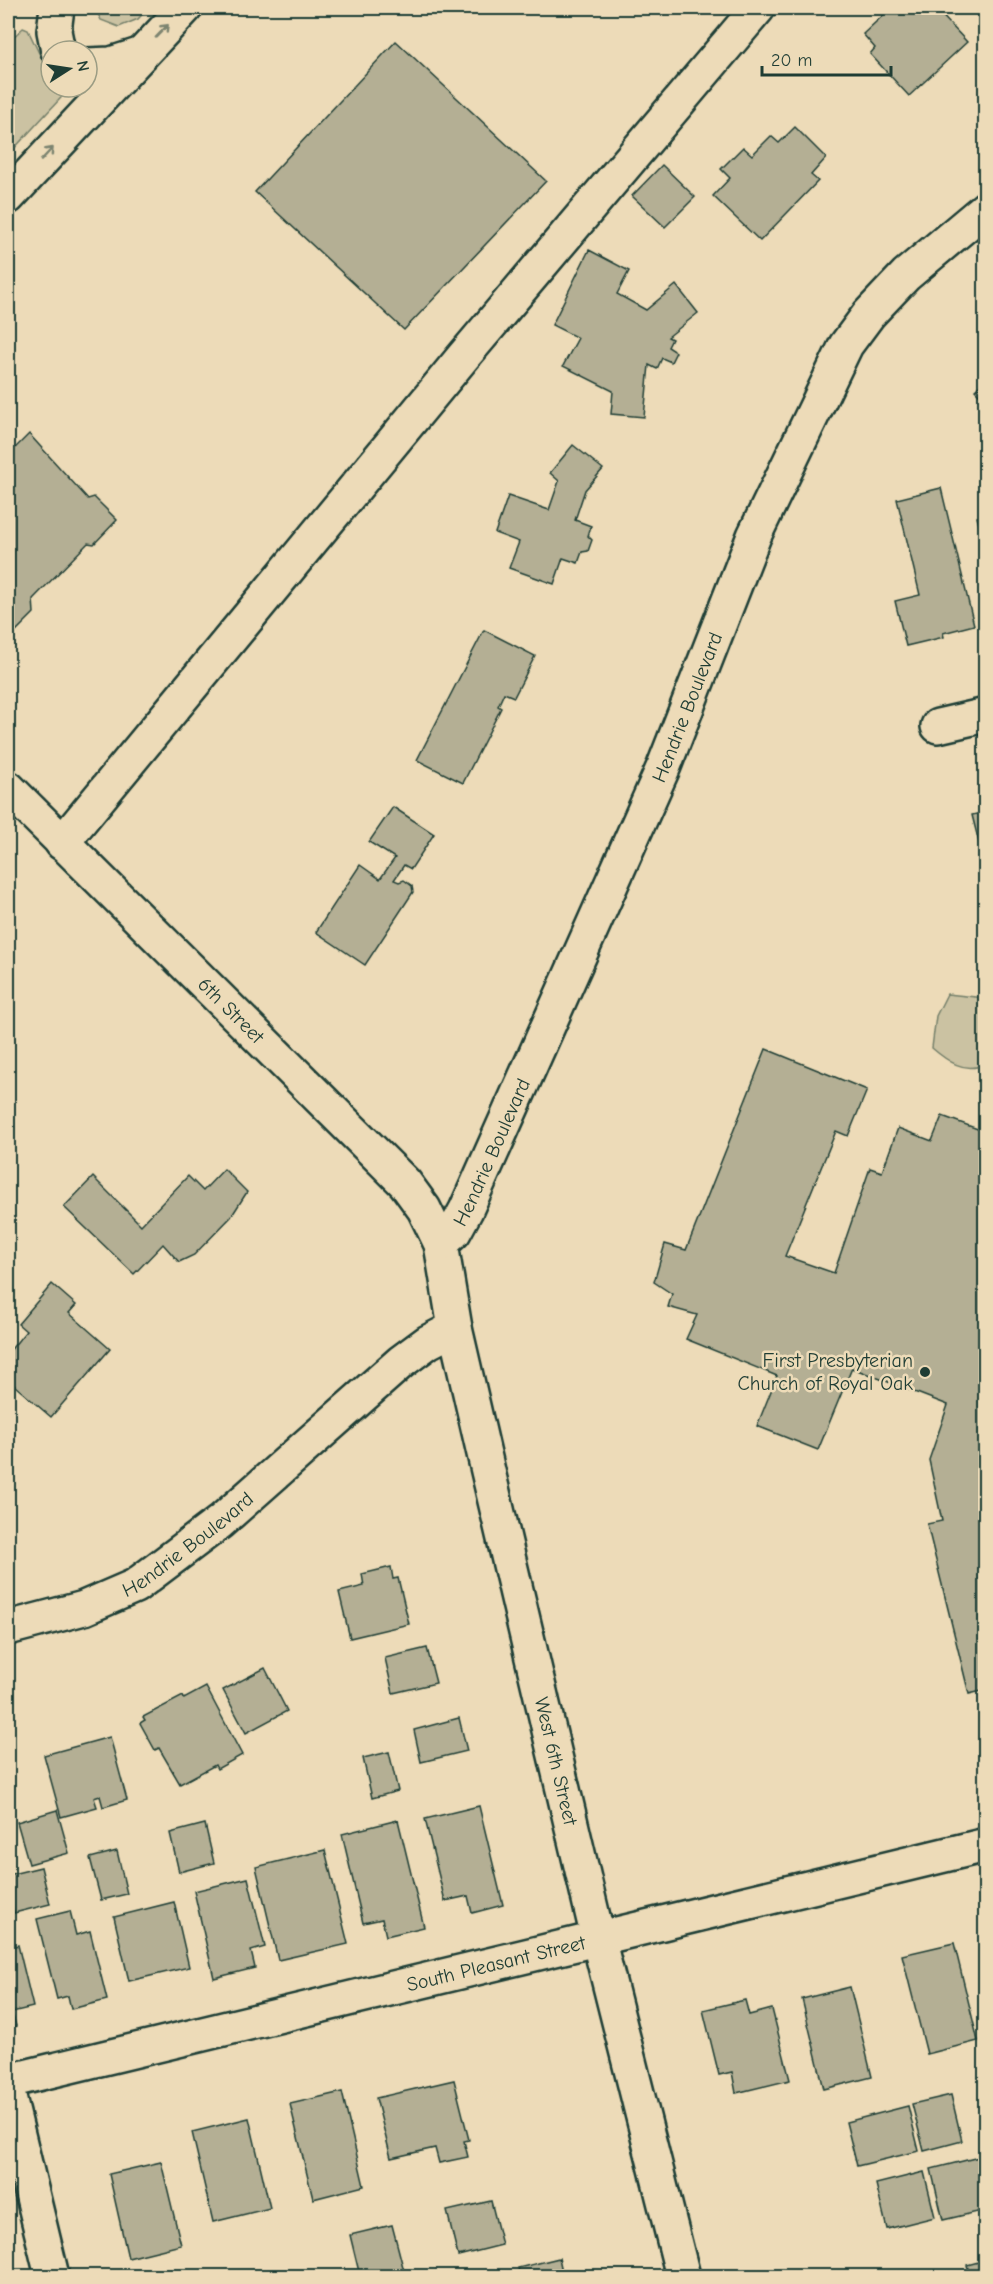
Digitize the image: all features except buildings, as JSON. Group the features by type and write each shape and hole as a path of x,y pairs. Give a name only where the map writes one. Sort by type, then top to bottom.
{"street":[{"path":"56,39 54,31 57,8"},
{"path":"8,196 185,8"},
{"path":"62,843 449,373 758,8"},
{"path":"99,64 111,64 139,55"},
{"name":"Hendrie Boulevard","path":"441,1244 454,1232 466,1210 664,766 754,536 846,345 869,314 906,275 986,208"},
{"path":"938,726 986,715"},
{"name":"6th Street","path":"8,788 405,1183 424,1209 441,1244"},
{"name":"West 6th Street","path":"441,1244 455,1328 598,1938 683,2277"},
{"name":"Hendrie Boulevard","path":"8,1628 84,1608 135,1586 220,1522 401,1362 428,1342 455,1328"},
{"name":"South Pleasant Street","path":"8,2081 986,1845"},
{"path":"8,2093 52,2277"}],"shaded area":[{"path":"95,8 148,8 138,19 119,27 101,20"},
{"path":"23,28 28,30 39,53 39,99 60,99 8,155 8,42"},
{"path":"947,994 985,998 985,1064 978,1067 963,1067 932,1048 936,1016"}],"place":[{"name":"First Presbyterian Church of Royal Oak","path":"925,1372"}]}
